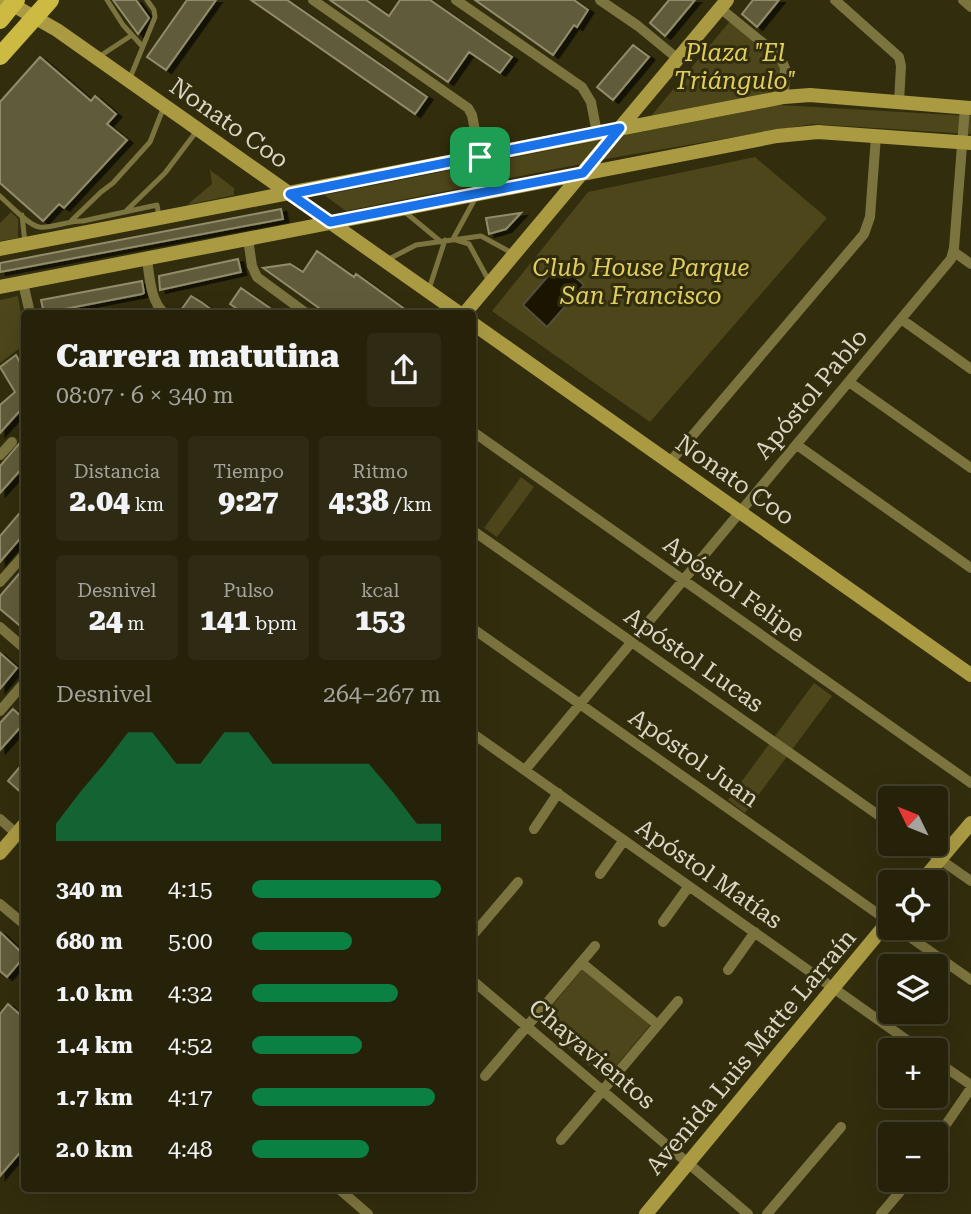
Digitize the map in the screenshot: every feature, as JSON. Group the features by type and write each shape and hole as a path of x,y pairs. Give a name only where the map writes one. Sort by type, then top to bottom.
{"main road":[{"path":"0,56 50,0"},
{"path":"0,20 11,1"}],"street":[{"path":"313,0 468,108 472,115 480,157"},
{"path":"456,0 582,87 591,102 597,133"},
{"path":"600,0 638,26 678,59"},
{"path":"835,0 899,57 899,102"},
{"path":"962,0 971,7"},
{"name":"Nonato Coo","path":"11,1 97,58 455,310"},
{"path":"468,310 724,4 780,57 785,68 784,97"},
{"path":"0,249 158,212 290,194 620,128 784,97 810,95 968,107 967,143 954,253 971,264"},
{"path":"0,287 799,132 967,143"},
{"path":"670,462 864,234 870,217 876,136"},
{"path":"248,239 252,266 257,277 302,310"},
{"name":"Apóstol Pablo","path":"525,770 947,265 954,253"},
{"path":"147,260 155,302 162,310"},
{"path":"23,283 29,310"},
{"path":"901,319 971,369"},
{"name":"Nonato Coo","path":"476,326 971,675"},
{"path":"849,382 971,468"},
{"name":"Apóstol Felipe","path":"476,434 971,783"},
{"path":"0,456 12,442"},
{"path":"797,445 971,568"},
{"name":"Apóstol Lucas","path":"476,533 878,815"},
{"path":"0,582 21,558"},
{"path":"0,627 21,645"},
{"name":"Apóstol Juan","path":"476,631 878,912"},
{"path":"0,711 21,686"},
{"name":"Apóstol Matías","path":"476,736 904,1038"},
{"path":"534,828 558,793"},
{"path":"0,819 21,829 0,853"},
{"path":"931,870 971,823"},
{"path":"600,874 624,840"},
{"path":"936,856 971,881"},
{"path":"476,931 517,882"},
{"path":"663,922 689,886"},
{"path":"0,904 21,922"},
{"path":"728,970 755,932"},
{"name":"Avenida Luis Matte Larraín","path":"646,1214 832,987 878,937"},
{"name":"Apóstol Juan","path":"917,940 971,980"},
{"path":"485,1076 595,946"},
{"path":"582,962 658,1025"},
{"name":"Chayavientos","path":"476,983 748,1214"},
{"path":"561,1140 678,1001"},
{"path":"948,1069 971,1087 948,1122"},
{"path":"767,1214 841,1127"},
{"path":"343,1192 368,1214"},
{"path":"881,1214 900,1192"}],"lane":[{"path":"107,0 142,46"},
{"path":"129,81 155,17 147,0"},
{"path":"97,58 132,35"},
{"path":"72,220 113,183 150,142 164,106"},
{"path":"127,210 176,160 198,130"},
{"path":"453,239 478,193"},
{"path":"0,197 39,227"},
{"path":"401,208 442,241"},
{"path":"24,228 72,220 83,221 127,210 158,212"},
{"path":"22,215 25,245"},
{"path":"385,261 416,245 481,236 514,255"},
{"path":"453,239 469,244 490,284"},
{"path":"429,292 442,241"}],"green space":[{"name":"Plaza \"El Triángulo\"","path":"731,20 777,58 780,92 651,116"},
{"path":"779,105 971,116 971,134 812,124 611,158 346,211 324,195"},
{"name":"Club House Parque San Francisco","path":"755,157 827,218 650,422 492,311 588,192"},
{"path":"210,170 234,188 234,195 187,205 212,184"},
{"path":"11,212 18,219 18,238 0,241 0,223"},
{"path":"18,296 21,347 0,363 0,300"},
{"path":"521,477 534,487 497,537 484,528"},
{"path":"814,683 832,696 745,813 728,800"},
{"path":"583,968 651,1024 605,1079 538,1023"}],"shaded area":[{"path":"561,261 584,285 547,327 523,305"}],"building":[{"path":"113,0 136,0 149,18 138,34"},
{"path":"187,0 216,0 166,70 147,57"},
{"path":"251,0 287,0 427,97 415,114"},
{"path":"330,0 366,0 389,16 400,0 430,0 512,57 500,73 469,52 448,82"},
{"path":"475,0 574,0 588,10 553,55"},
{"path":"669,0 695,0 665,36 650,23"},
{"path":"753,0 779,0 757,27 742,14"},
{"path":"633,45 649,57 613,100 597,87"},
{"path":"40,57 91,101 95,96 116,114 107,124 127,140 64,208 59,204 43,221 0,183 0,102"},
{"path":"281,209 283,219 0,272 0,263"},
{"path":"521,213 506,229 489,234 486,218"},
{"path":"317,251 354,277 356,274 406,310 322,310 263,268 290,264 303,272"},
{"path":"238,259 241,272 160,290 159,276"},
{"path":"142,281 144,293 59,310 43,310 41,300"},
{"path":"241,288 273,310 239,310 230,304"},
{"path":"191,296 212,310 181,310"},
{"path":"16,355 21,364 21,409 0,433 0,405 15,392 0,367"},
{"path":"21,442 21,469 0,493 0,466"},
{"path":"21,512 21,538 0,562 0,536"},
{"path":"21,572 21,626 0,609 0,596"},
{"path":"0,653 17,668 0,689"},
{"path":"13,709 21,716 21,726 0,750 0,723"},
{"path":"21,766 21,792 8,781"},
{"path":"0,932 21,952 21,961 7,977 0,971"},
{"path":"8,1004 21,1015 21,1152 0,1176 0,1014"}],"route":[{"path":"620,128 583,173 330,222 290,194 480,157 620,128"}]}
